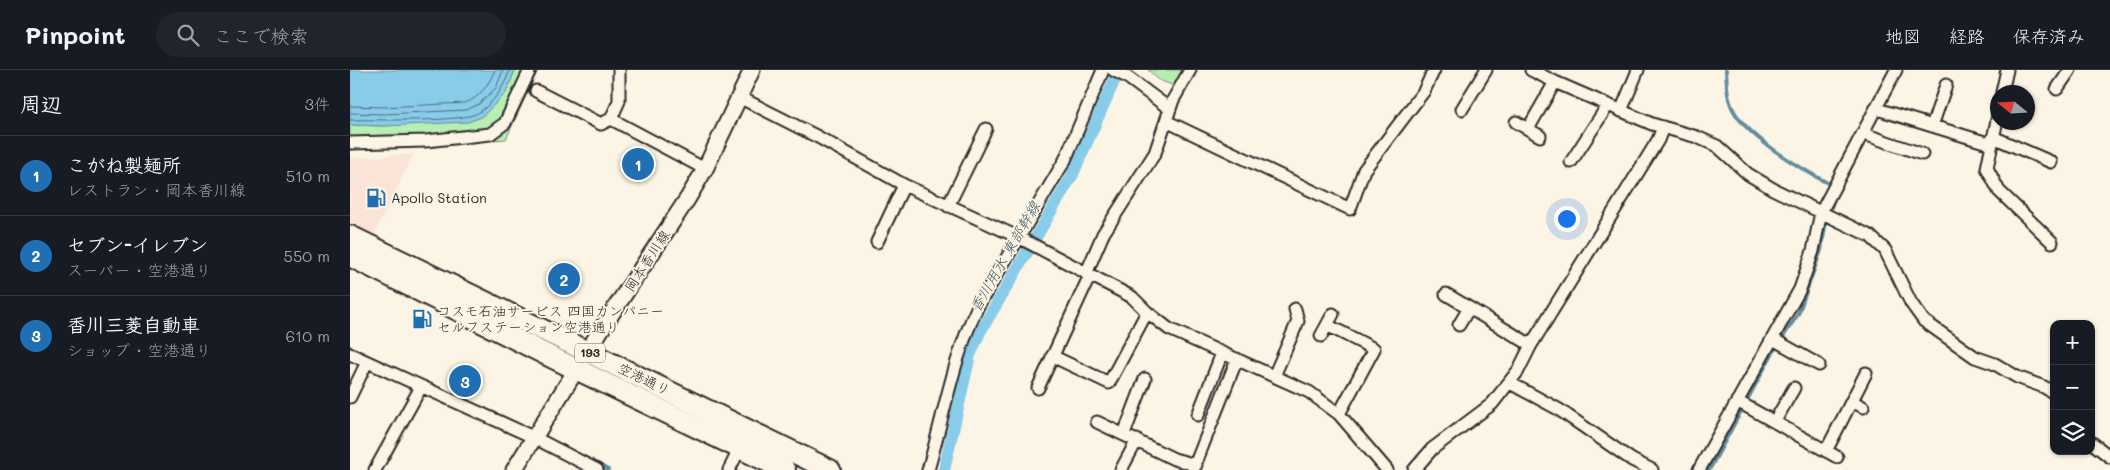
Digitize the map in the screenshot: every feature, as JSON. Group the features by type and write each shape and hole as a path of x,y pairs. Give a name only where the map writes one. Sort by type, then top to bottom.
{"highway":[{"name":"空港通り","path":"350,236 830,470"},
{"name":"空港通り","path":"350,256 576,369 785,470"}],"main road":[{"name":"岡本香川線","path":"514,470 576,369 706,169 752,70"}],"street":[{"path":"350,143 426,141 490,134 506,123 530,70"},
{"path":"536,91 601,124 610,119 619,101 619,70"},
{"path":"928,470 952,372 968,326 1028,243 1104,70"},
{"path":"1113,70 1127,77 1170,109"},
{"path":"1038,388 1088,275 1103,234 1155,153 1173,100 1190,70"},
{"path":"1166,121 1350,209 1364,170 1424,91 1434,70"},
{"path":"1462,109 1486,70"},
{"path":"1532,70 1621,111 1663,127 1698,137 1717,146 1748,174 1870,236 1885,250 1911,303 1924,321 1975,357 1995,364 2016,377 2050,391"},
{"path":"1621,111 1638,70"},
{"path":"1699,470 1742,403 1777,341 1800,289 1825,214 1896,70"},
{"path":"2004,85 2007,70"},
{"path":"2057,89 2070,70"},
{"path":"1528,129 1555,82"},
{"path":"1932,126 1946,85"},
{"path":"740,98 818,137 904,185 1028,243 1132,297 1147,312 1169,329 1309,392 1339,414 1387,470"},
{"path":"1571,162 1608,105"},
{"path":"1877,109 1932,126 1992,140 2051,162"},
{"path":"610,119 706,169"},
{"path":"1516,122 1540,136"},
{"path":"1414,470 1432,449 1492,404 1510,383 1531,345 1658,140 1663,127"},
{"path":"948,206 986,129"},
{"path":"1994,130 1987,168 1999,191 2052,242"},
{"path":"1864,134 1922,154"},
{"path":"877,242 904,185"},
{"path":"1446,294 1531,345"},
{"path":"1459,325 1469,308"},
{"path":"1274,376 1298,321 1295,309"},
{"path":"1052,356 1109,383 1147,312"},
{"path":"1321,336 1333,314"},
{"path":"1327,325 1374,349 1339,414"},
{"path":"1777,341 1820,365"},
{"path":"1198,415 1222,353"},
{"path":"350,354 533,438 597,470"},
{"path":"1097,422 1195,467 1237,360"},
{"path":"350,397 367,362"},
{"path":"1826,450 1866,373"},
{"path":"1124,434 1145,379"},
{"path":"1510,383 1558,409 1632,460 1652,470"},
{"path":"375,470 420,387"},
{"path":"1775,421 1794,388"},
{"path":"1123,398 1134,404"},
{"path":"1852,401 1863,407"},
{"path":"1742,403 1837,457"},
{"path":"1121,470 1137,440"},
{"path":"2095,445 2110,457"},
{"path":"729,470 740,448"}],"shaded area":[{"path":"414,154 373,237 350,226 350,158"}],"green space":[{"path":"515,70 538,70 506,139 350,150 350,125 384,126 479,118 506,93"},
{"path":"1148,70 1183,70 1174,86 1159,80"}],"water":[{"path":"350,70 515,70 506,93 479,118 468,122 384,126 350,125"}],"waterway":[{"name":"香川用水 東部幹線","path":"944,470 970,355 980,332 1072,176 1119,70"},
{"path":"1726,70 1729,101 1737,116 1748,128 1776,151 1833,186"},
{"path":"1709,470 1773,352 1798,314 1821,250 1826,221 1834,199"},
{"path":"350,347 378,361"},
{"path":"597,464 608,470"}],"place":[{"name":"こがね製麺所","path":"638,164"},
{"name":"Apollo Station","path":"376,198"},
{"name":"セブン-イレブン","path":"564,279"},
{"name":"コスモ石油サービス 四国カンパニー セルフステーション空港通り","path":"422,319"},
{"name":"香川三菱自動車","path":"465,381"}]}
